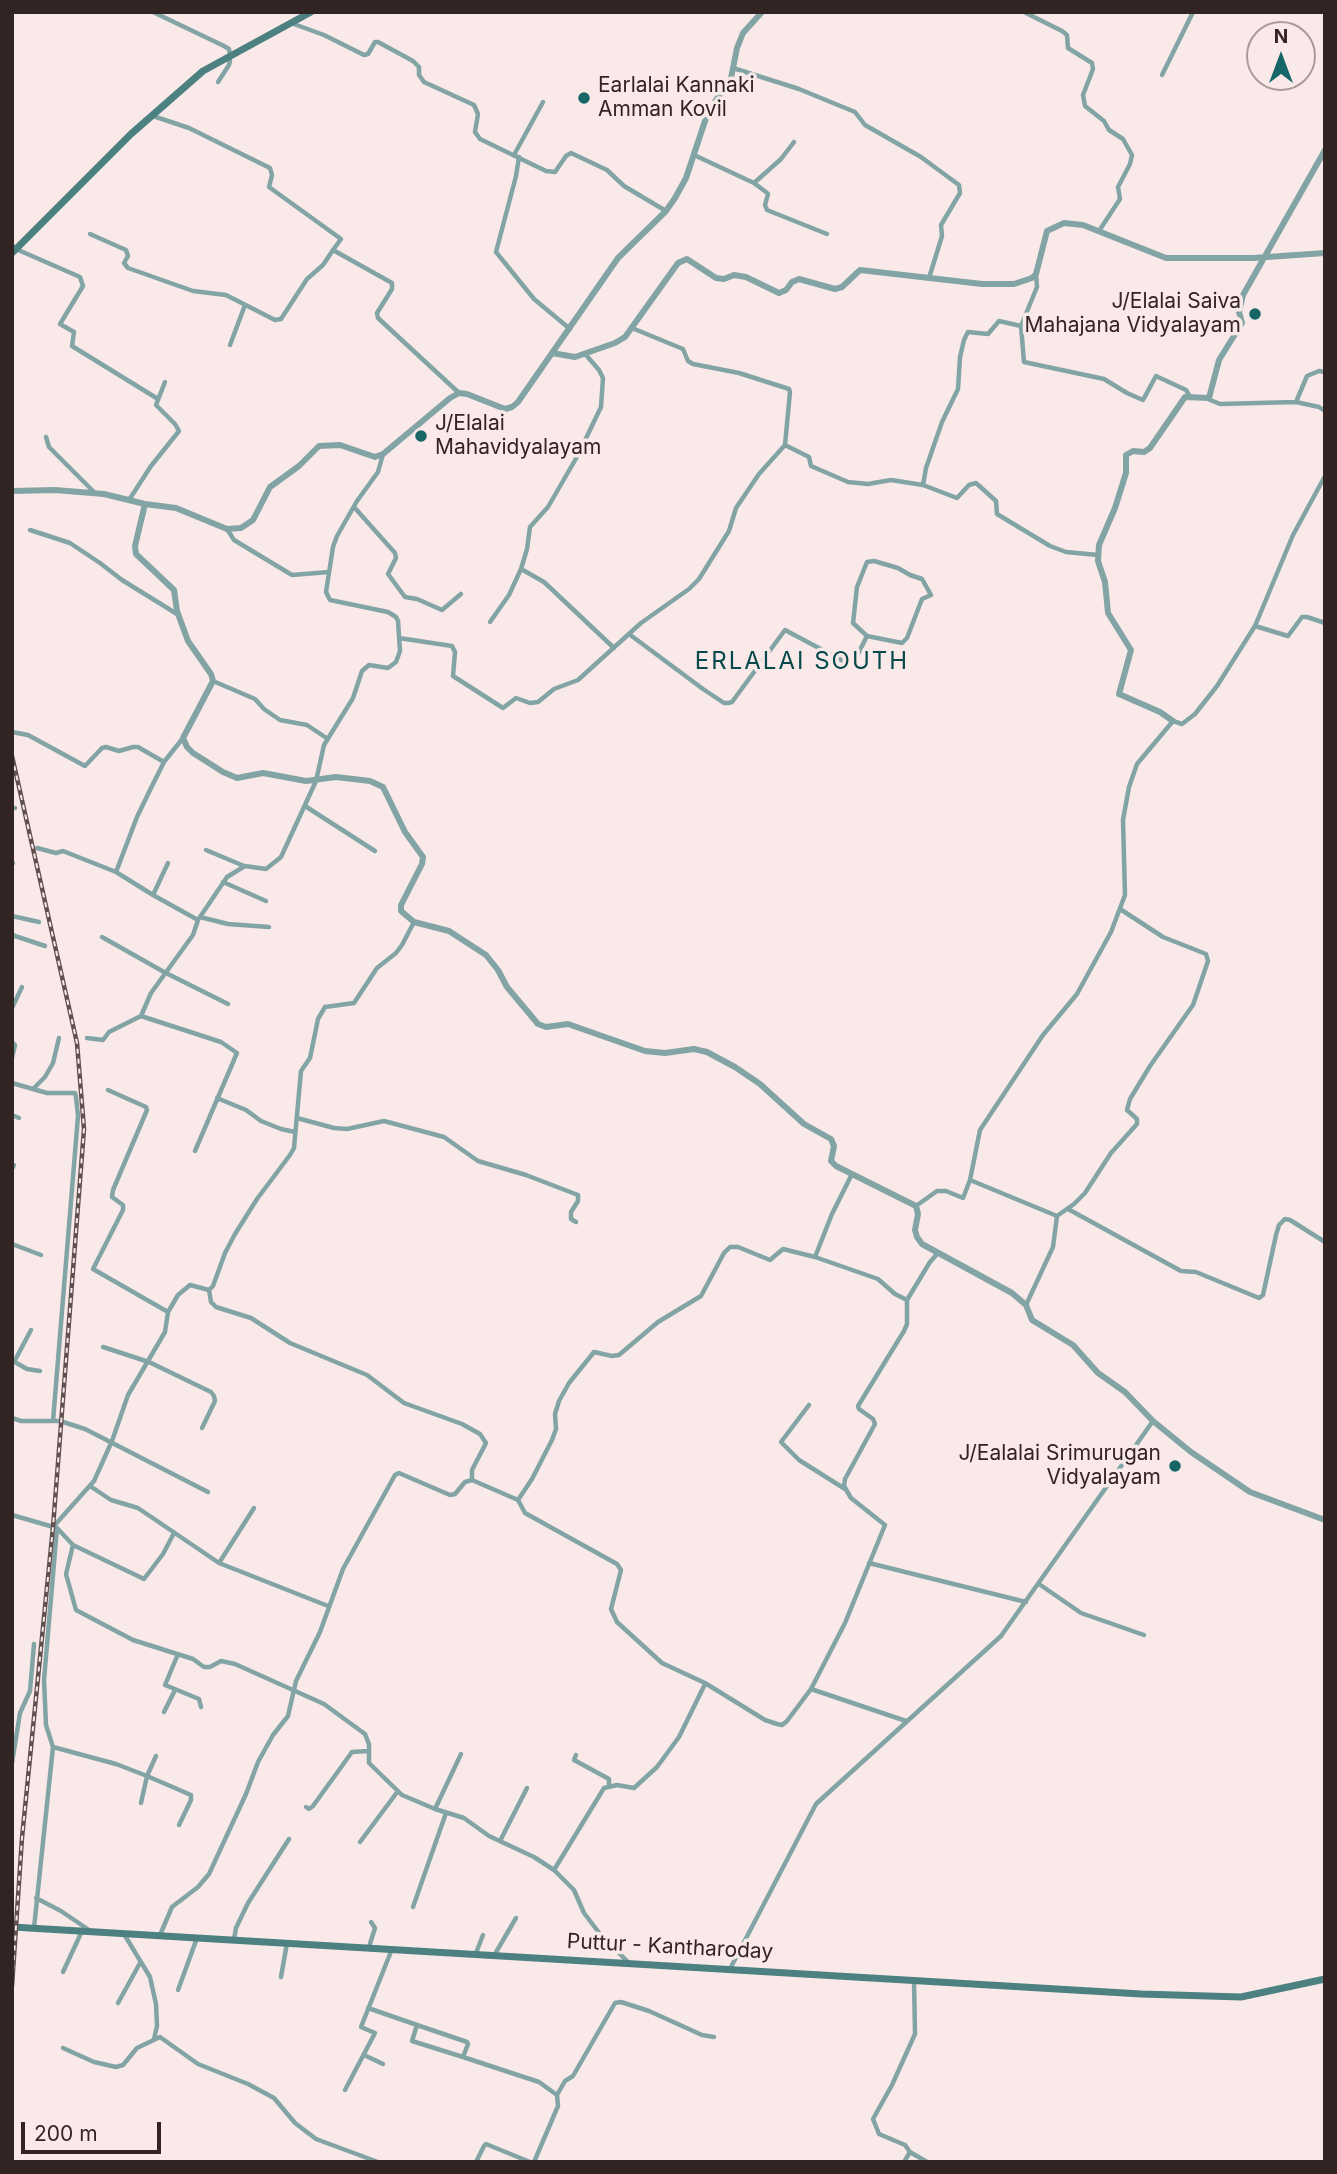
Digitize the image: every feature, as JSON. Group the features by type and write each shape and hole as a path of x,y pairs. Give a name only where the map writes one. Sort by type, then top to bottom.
{"main road":[{"path":"13,249 203,71 311,12"},
{"name":"Puttur - Kantharoday","path":"12,1927 1141,1994 1241,1997 1325,1979"}],"street":[{"path":"153,12 229,49 229,65 218,82"},
{"path":"333,250 392,283 392,289 377,313 378,318 459,393 505,409 512,407 618,258 666,211 686,178 708,112 726,88 743,33 762,12"},
{"path":"1024,12 1062,31 1067,35 1068,48 1092,63 1093,69 1083,95 1085,106 1104,121 1109,131 1123,139 1132,155 1118,187 1120,199 1099,231"},
{"path":"1161,75 1193,12"},
{"path":"290,23 324,35 364,55 378,42 414,61 419,66 419,75 424,82 474,106 478,114 475,132 480,139 546,171 555,172 571,153 607,170 634,193 666,211"},
{"path":"733,68 799,89 855,112 865,125 921,156 960,185 960,193 941,225 942,236 929,278"},
{"path":"542,102 516,156 516,176 496,252 534,299 570,328"},
{"path":"90,234 126,250 128,256 124,264 128,268 193,291 226,295 275,320 281,319 307,279 323,265 341,239 268,187 272,174 270,169 189,128 153,116"},
{"path":"754,183 781,159 794,142"},
{"path":"1208,399 1219,360 1242,323 1240,303 1243,295 1325,150"},
{"path":"693,154 754,183 768,194 765,205 767,210 827,234"},
{"path":"1189,396 1186,390 1156,376 1143,400 1104,379 1024,362 1021,326 1037,287 1036,274 1047,231 1064,223 1083,225 1166,258 1254,258 1325,253"},
{"path":"13,249 80,277 83,286 60,324 75,334 72,346 158,399"},
{"path":"552,353 575,357 615,343 632,328 678,263 687,259 716,278 746,276 779,293 799,279 835,289 842,287 860,270 982,284 1014,284 1036,274"},
{"path":"230,345 245,305"},
{"path":"923,485 942,422 958,389 960,357 968,332 988,334 999,321 1021,326"},
{"path":"399,638 452,646 455,652 453,676 503,708 516,698 530,703 538,702 554,689 578,680 641,623 699,579 729,531 736,508 759,474 785,445 789,389 739,373 692,364 683,349 632,328"},
{"path":"489,622 509,595 521,569 530,527 548,507 601,407 603,379 586,355"},
{"path":"1296,402 1307,376 1312,372 1325,372"},
{"path":"128,500 179,431 158,409 158,399 165,382"},
{"path":"12,491 95,493 176,508 227,529 241,528 253,520 270,487 299,466 319,446 340,445 375,457 383,454 459,393"},
{"path":"1325,411 1320,407 1296,402 1220,404 1189,396 1185,397 1150,448 1144,452 1133,451 1126,455 1126,473 1115,508 1104,530 1098,555 1105,582 1108,613 1131,650 1119,694 1182,724 1195,713 1217,686 1255,625 1293,535 1325,476"},
{"path":"46,437 49,447 95,493"},
{"path":"785,445 809,457 811,467 848,482 868,484 891,480 923,485 957,498 968,485 976,483 996,501 998,514 1050,546 1066,552 1098,555"},
{"path":"206,850 245,866 266,869 274,865 281,857 316,781 320,754 353,698 364,667 393,666 400,651 398,621 388,612 330,600 326,592 333,547 354,507 378,472 383,454"},
{"path":"116,872 137,817 164,762 183,738 213,681 188,641 178,615 174,590 136,554 135,546 145,504"},
{"path":"354,507 395,553 396,558 388,574 405,597 442,610 461,594"},
{"path":"227,529 234,540 292,575 329,572"},
{"path":"30,530 70,543 178,615"},
{"path":"874,561 898,568 922,579 931,595 922,599 907,638 902,643 867,636 853,623 857,587 867,562 874,561"},
{"path":"521,569 544,582 614,648"},
{"path":"1255,625 1288,636 1302,617 1325,624"},
{"path":"629,634 724,703 732,702 785,630 847,663 854,662 867,636"},
{"path":"213,681 255,699 280,720 307,724 328,739"},
{"path":"916,1206 936,1191 946,1191 963,1198 970,1180 980,1130 1043,1035 1077,994 1111,932 1125,895 1123,820 1129,787 1138,764 1172,721"},
{"path":"12,732 28,735 85,766 106,747 119,751 138,747 164,762"},
{"path":"183,738 194,753 222,772 237,778 263,773 316,781 336,777 370,780 383,787 405,832 423,857 401,905 401,911 414,922 449,931 486,955 507,987 538,1024 546,1027 568,1024 645,1051 665,1053 694,1049 707,1052 736,1067 760,1084 804,1124 831,1139 834,1146 831,1161 916,1206"},
{"path":"305,806 375,851"},
{"path":"37,848 55,853 63,851 116,872 153,895 199,918 228,924 269,927"},
{"path":"153,895 168,863"},
{"path":"87,1038 103,1040 109,1032 141,1016 151,993 192,935 199,918 223,882 245,866"},
{"path":"223,882 266,901"},
{"path":"1057,1216 1085,1193 1111,1153 1137,1124 1137,1119 1127,1110 1130,1099 1193,1005 1208,961 1206,954 1163,937 1120,909"},
{"path":"12,916 39,922"},
{"path":"209,1290 235,1234 294,1148 301,1071 310,1058 318,1019 325,1007 354,1003 377,968 402,945 414,922"},
{"path":"12,935 46,946"},
{"path":"102,937 228,1004"},
{"path":"12,1008 22,987"},
{"path":"141,1016 221,1042 236,1050 234,1062 195,1151"},
{"path":"33,1089 45,1077 53,1063 59,1038"},
{"path":"12,1042 15,1045 12,1058"},
{"path":"12,1083 47,1093 75,1093 78,1116 53,1420"},
{"path":"108,1090 146,1107 147,1110 112,1195 123,1205 123,1210 93,1269 168,1312"},
{"path":"217,1098 246,1110 261,1121 295,1132"},
{"path":"12,1115 19,1118"},
{"path":"297,1118 347,1129 384,1121 444,1138 478,1161 526,1175 578,1195 578,1201 571,1212 571,1219 576,1222"},
{"path":"815,1257 852,1174"},
{"path":"970,1180 1057,1216"},
{"path":"916,1206 917,1237 922,1244 1012,1293 1026,1305 1032,1321 1073,1345 1098,1373 1125,1392 1153,1421 1215,1470 1250,1492 1325,1520"},
{"path":"1068,1209 1181,1271 1196,1272 1259,1298 1263,1295 1279,1225 1285,1219 1325,1242"},
{"path":"1026,1305 1053,1247 1057,1216"},
{"path":"12,1244 41,1255"},
{"path":"518,1500 552,1440 559,1401 569,1383 594,1352 619,1355 658,1322 701,1296 724,1253 730,1247 738,1247 770,1260 783,1249 815,1257 878,1279 895,1294 907,1300"},
{"path":"845,1489 845,1479 875,1424 858,1406 907,1324 907,1300 938,1252"},
{"path":"34,1927 53,1747 46,1725 44,1679 55,1527 94,1481 128,1395 165,1332 168,1312 178,1295 190,1285 209,1290"},
{"path":"209,1290 211,1302 216,1307 251,1318 290,1343 367,1375 404,1403 462,1424 480,1434 486,1443 472,1470 472,1480"},
{"path":"31,1330 13,1361 27,1369 40,1371"},
{"path":"103,1347 149,1362 211,1392 215,1401 202,1428"},
{"path":"159,1936 172,1907 198,1887 209,1874 258,1762 273,1735 288,1716 294,1691 320,1632 343,1569 395,1475 399,1473 450,1494 472,1480 518,1500 525,1513 617,1564 621,1570 611,1609 617,1622 662,1663 705,1684 765,1720 782,1725 787,1721 811,1689 845,1623 885,1525 851,1498 845,1489 799,1460 781,1442 810,1405"},
{"path":"12,1418 30,1422 53,1420 85,1429 208,1492"},
{"path":"730,1969 816,1804 1001,1636 1153,1421"},
{"path":"90,1486 111,1500 138,1508 219,1563 328,1606"},
{"path":"219,1563 254,1508"},
{"path":"12,1516 55,1527 73,1545 144,1579 163,1554 174,1533"},
{"path":"73,1545 66,1574 76,1610 133,1640 193,1659 204,1667 221,1661 234,1664 324,1704 365,1734 369,1763 398,1791 435,1809 464,1818 554,1870 574,1890 584,1913 600,1934 629,1962"},
{"path":"869,1563 1026,1602"},
{"path":"1039,1584 1081,1613 1144,1634"},
{"path":"12,1763 14,1734 30,1691 34,1644"},
{"path":"178,1654 165,1685 199,1699 201,1707"},
{"path":"554,1870 604,1788 634,1788 657,1767 679,1737 705,1684"},
{"path":"811,1689 906,1721"},
{"path":"164,1712 175,1690"},
{"path":"53,1747 116,1764 191,1795 179,1825"},
{"path":"306,1807 309,1809 313,1806 352,1752 369,1751"},
{"path":"435,1809 461,1754"},
{"path":"576,1755 574,1760 608,1779 609,1786"},
{"path":"141,1803 148,1782 147,1776 156,1756"},
{"path":"500,1841 527,1788"},
{"path":"360,1842 398,1791"},
{"path":"413,1907 446,1813"},
{"path":"234,1939 236,1928 248,1903 289,1839"},
{"path":"36,1898 61,1911 87,1931 63,1972"},
{"path":"495,1954 516,1918"},
{"path":"369,1947 375,1928 371,1922"},
{"path":"123,1933 150,1977 156,2004 157,2026 154,2040"},
{"path":"476,1953 483,1935"},
{"path":"178,1990 197,1937"},
{"path":"281,1977 287,1942"},
{"path":"345,2091 375,2033 360,2027 392,1948"},
{"path":"118,2003 141,1962"},
{"path":"914,1980 915,2034 873,2119 880,2134 905,2145 910,2152 927,2162"},
{"path":"476,2162 486,2144 532,2162 558,2106 556,2095 565,2081 573,2076 615,2003 621,2002 649,2011 702,2035 714,2037"},
{"path":"368,2008 467,2042 463,2057"},
{"path":"418,2025 412,2041 531,2078 556,2095"},
{"path":"63,2048 94,2062 116,2067 123,2065 137,2048 160,2037 198,2064 248,2084 274,2098 295,2123 316,2139 378,2162"},
{"path":"364,2054 383,2064"},
{"path":"904,2162 910,2152"}],"railway":[{"path":"12,756 77,1043 84,1129 53,1527 22,1838 12,1986"}],"place":[{"name":"Earlalai Kannaki Amman Kovil","path":"584,98"},
{"name":"J/Elalai Saiva Mahajana Vidyalayam","path":"1255,314"},
{"name":"J/Elalai Mahavidyalayam","path":"421,436"},
{"name":"J/Ealalai Srimurugan Vidyalayam","path":"1175,1466"}],"district":[{"name":"ERLALAI SOUTH","path":"802,662"}]}
